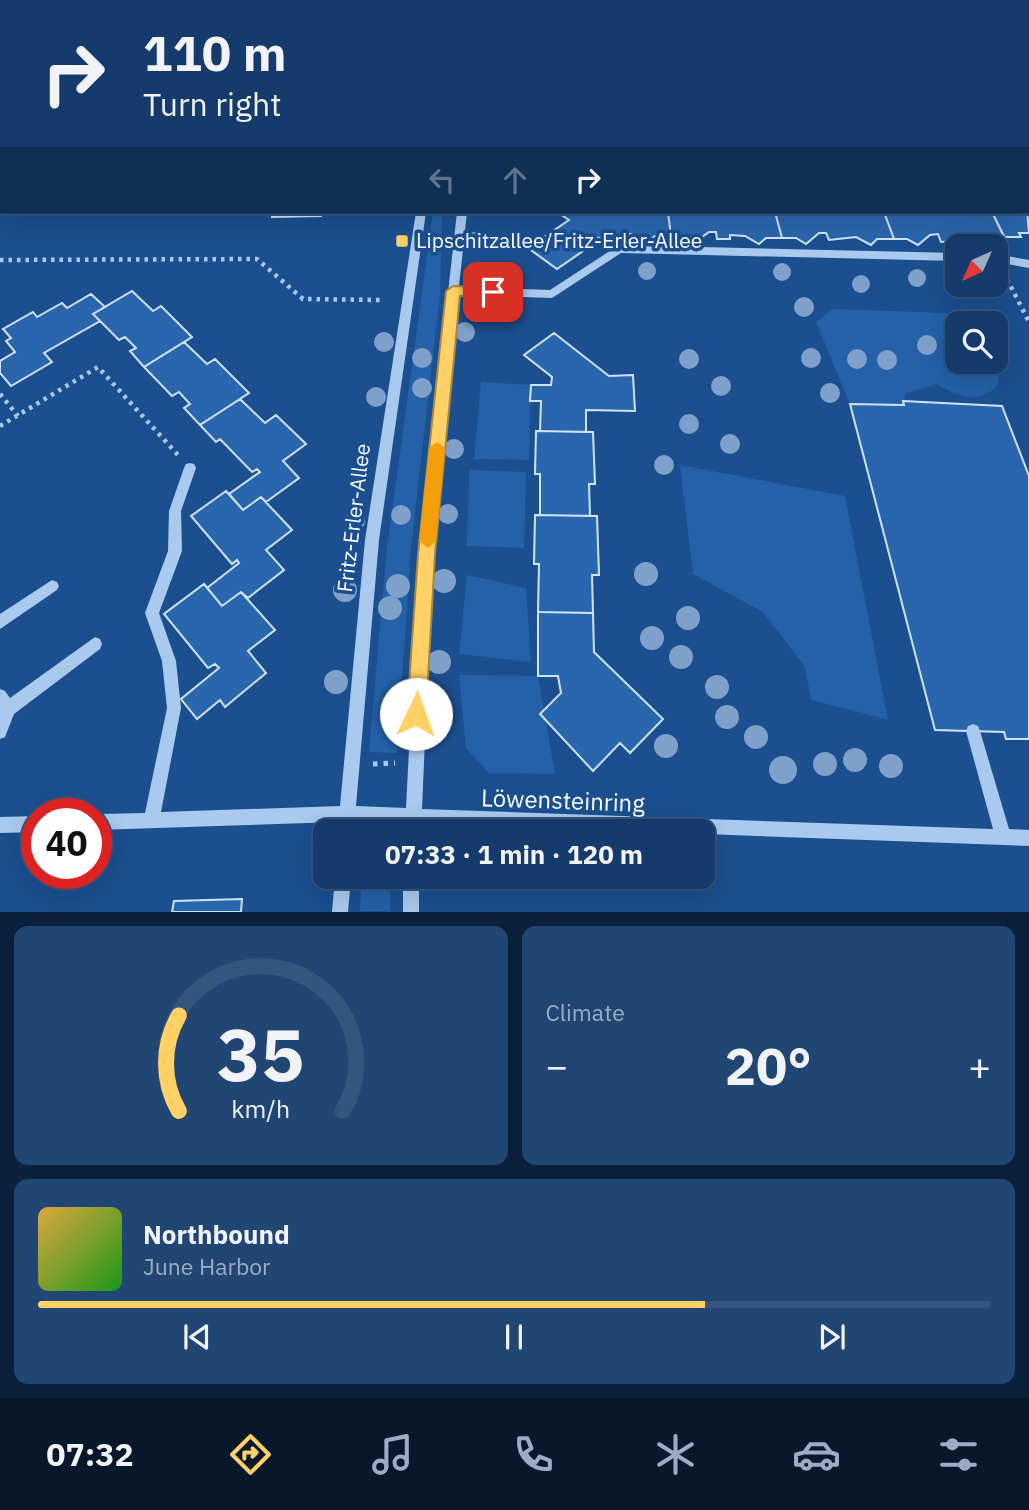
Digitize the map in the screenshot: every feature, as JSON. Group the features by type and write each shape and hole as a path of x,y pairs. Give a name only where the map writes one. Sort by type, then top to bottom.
{"street":[{"name":"Fritz-Erler-Allee","path":"346,819 372,540 421,214"},
{"path":"413,819 426,554 462,214"},
{"path":"453,291 552,295 619,249 945,257"},
{"path":"1008,260 1029,264"},
{"path":"151,820 174,708 169,661 152,613 176,551 175,511 190,468"},
{"path":"0,622 52,586"},
{"path":"0,732 4,703 95,645"},
{"path":"973,731 1003,838"},
{"name":"Löwensteinring","path":"112,821 313,822"},
{"path":"0,825 21,824"},
{"name":"Löwensteinring","path":"715,832 1029,838"},
{"path":"340,912 341,889"},
{"path":"411,889 411,912"}],"path":[{"path":"0,260 257,259 303,299 380,300"},
{"path":"1008,281 1029,322"},
{"path":"1021,306 1029,306"},
{"path":"0,426 98,367 190,468"},
{"path":"0,394 18,415"},
{"path":"369,764 396,763"}],"shaded area":[{"path":"433,214 442,214 440,295 411,548 397,753 369,752 387,548"},
{"path":"833,309 945,313 945,374 999,374 997,386 983,395 967,396 937,384 905,394 904,405 850,404 816,322"},
{"path":"481,382 531,385 529,460 474,459"},
{"path":"680,465 845,496 888,720 811,700 805,667 763,612 693,574"},
{"path":"469,470 526,472 524,548 467,546"},
{"path":"467,575 526,588 531,662 459,654"},
{"path":"459,675 538,676 555,774 489,773 466,748"},
{"path":"361,891 390,891 390,911 360,911"}],"building":[{"path":"273,214 322,214 321,216 272,217"},
{"path":"668,214 671,236 655,236 647,242 631,234 624,235 625,243 612,244 611,237 598,238 599,240 557,269 528,248 569,220 563,216"},
{"path":"668,214 776,214 782,238 766,238 759,244 745,236 730,235 730,239 717,239 716,232 709,232 694,243 684,236 671,236"},
{"path":"776,214 885,214 894,239 877,239 871,245 856,237 829,240 826,233 819,233 806,244 796,238 782,238"},
{"path":"885,214 993,214 1003,234 945,234 945,242 941,242 938,234 930,235 918,245 907,239 894,239"},
{"path":"993,214 1027,214 1029,233 1019,233 1021,237 1003,234"},
{"path":"132,291 153,311 161,306 192,337 144,367 130,351 136,348 125,337 119,340 93,314"},
{"path":"91,294 105,307 93,314 100,321 44,353 52,362 11,386 0,373 0,361 15,352 6,341 11,338 3,329 33,312 37,317 62,303 67,308"},
{"path":"554,333 609,376 633,375 635,411 586,410 586,432 540,431 541,401 530,401 531,385 551,385 552,377 524,355"},
{"path":"184,342 207,364 215,359 249,393 200,425 184,408 190,404 179,392 172,396 144,367"},
{"path":"240,399 265,423 276,415 306,444 283,461 299,478 266,502 261,497 243,510 229,494 260,472 257,469 252,472 220,439 216,442 200,425"},
{"path":"903,401 1002,406 1029,476 1029,739 1006,739 1004,732 935,730 850,404 904,405"},
{"path":"536,431 593,432 595,484 589,484 590,516 540,515 540,474 535,474"},
{"path":"226,491 243,510 261,497 292,530 266,550 284,570 248,598 241,592 222,606 207,588 239,563 237,560 232,564 191,516"},
{"path":"535,515 597,516 599,575 592,575 593,613 538,612 539,564 534,564"},
{"path":"204,584 222,606 241,592 275,630 248,651 266,673 225,707 220,700 197,719 181,699 219,668 215,664 208,668 164,614"},
{"path":"538,612 593,613 594,652 663,719 630,753 620,743 593,771 540,714 561,693 558,676 538,676"},
{"path":"242,899 241,912 172,912 174,901"}],"slow traffic":[{"path":"428,541 437,448"}],"place":[{"name":"Lipschitzallee/Fritz-Erler-Allee","path":"402,241"}],"route":[{"path":"416,714 426,554 453,291 493,292"}]}
